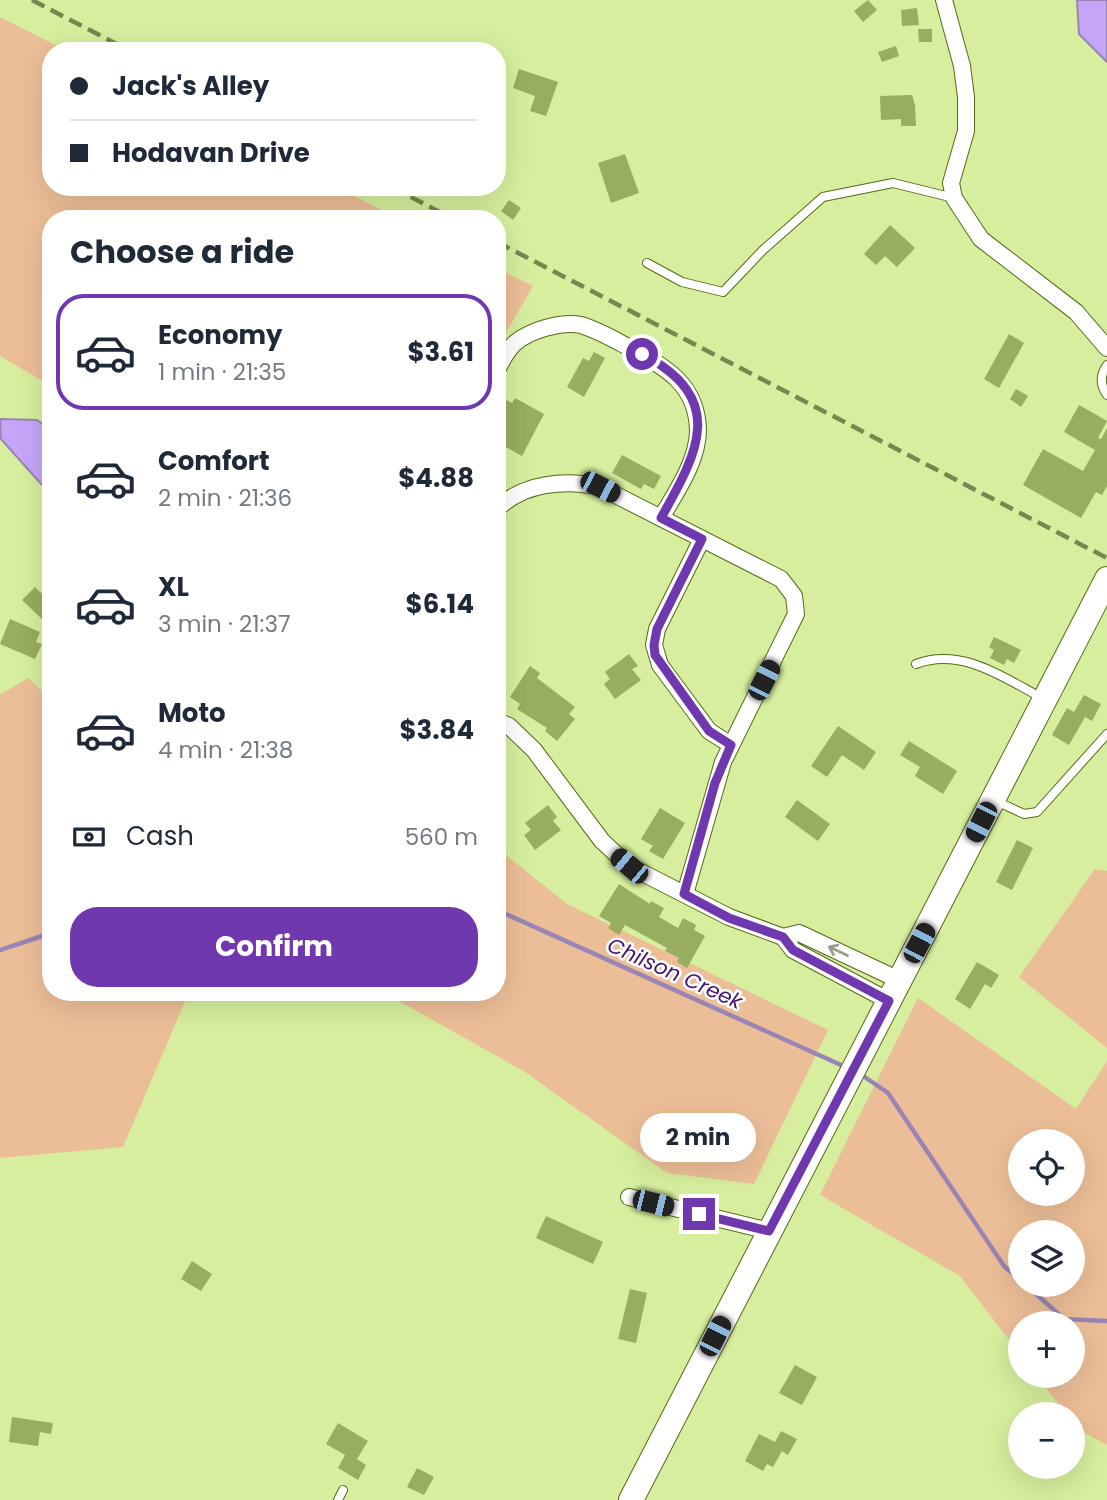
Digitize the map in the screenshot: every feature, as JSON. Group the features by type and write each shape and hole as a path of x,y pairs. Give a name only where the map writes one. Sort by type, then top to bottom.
{"main road":[{"path":"631,1500 1107,579"}],"street":[{"path":"944,0 962,66 966,97 966,131 951,183 954,198 981,239 1076,312 1107,348"},
{"path":"506,353 524,337 552,327 581,325 671,371 691,395 698,432 693,457 661,518"},
{"path":"506,501 528,490 557,483 576,482 600,487 781,579 794,596 796,614 715,783 684,894"},
{"path":"702,539 657,629 654,645 660,665 709,731 731,745"},
{"path":"506,725 534,750 602,841 629,866 729,918 783,937 793,950 894,991"},
{"path":"783,937 799,933 894,991"},
{"path":"629,1197 769,1231"}],"lane":[{"path":"648,263 682,282 723,292 763,250 822,197 893,183 954,198"},
{"path":"1107,365 1101,380 1107,395"},
{"path":"916,664 944,658 965,660 1045,699"},
{"path":"993,800 1024,814 1037,812 1107,734"},
{"path":"338,1500 343,1490"}],"shaded area":[{"path":"1077,0 1107,0 1107,62 1079,34"},
{"path":"0,17 49,42 42,42 42,196 354,196 382,210 42,210 42,381 0,356"},
{"path":"506,272 533,286 506,332"},
{"path":"0,419 37,420 42,424 42,485 41,484 1,439"},
{"path":"28,678 42,691 42,1001 185,1001 123,1147 0,1158 0,695"},
{"path":"506,855 567,904 828,1030 754,1184 667,1173 525,1072 399,1001 506,1001"},
{"path":"1095,869 1107,871 1107,1048 1019,977"},
{"path":"918,998 1076,1109 1107,1061 1107,1445 1085,1432 1085,1402 1057,1402 1046,1388 1085,1388 1085,1311 1008,1311 1008,1338 960,1276 820,1195"}],"building":[{"path":"868,0 877,10 863,22 854,11"},
{"path":"917,8 919,25 902,26 901,10"},
{"path":"918,29 932,29 932,42 919,42"},
{"path":"896,46 899,56 882,62 878,52"},
{"path":"519,69 558,82 546,116 530,111 535,96 513,88"},
{"path":"912,95 916,126 901,126 901,119 881,120 880,96"},
{"path":"625,154 639,193 611,203 598,163"},
{"path":"509,200 521,208 513,220 506,215 506,210 502,210"},
{"path":"890,225 915,248 897,267 885,256 876,265 864,254"},
{"path":"1009,334 1024,343 999,388 984,379"},
{"path":"594,352 605,358 584,397 567,387 583,358 589,361"},
{"path":"1016,389 1028,396 1021,407 1010,399"},
{"path":"515,398 544,414 522,456 506,447 506,400 512,403"},
{"path":"1079,405 1107,421 1098,438 1101,439 1107,428 1107,486 1102,495 1096,492 1081,518 1023,485 1043,449 1083,471 1095,450 1064,432"},
{"path":"622,455 661,476 654,489 644,484 641,489 612,473"},
{"path":"35,587 41,593 42,619 22,600"},
{"path":"10,619 40,632 36,642 42,644 35,659 0,644"},
{"path":"994,637 1021,650 1014,663 1007,659 1004,665 990,658 994,650 989,647"},
{"path":"629,654 638,666 632,669 641,680 615,699 604,684 610,679 605,672"},
{"path":"530,666 540,673 537,678 575,707 569,714 575,719 557,741 545,731 547,728 517,709 520,704 510,697"},
{"path":"1084,695 1101,704 1092,721 1085,717 1069,745 1052,735 1067,708 1074,712"},
{"path":"838,726 876,752 864,770 842,755 827,777 811,766"},
{"path":"909,741 957,771 943,794 915,776 920,767 900,755"},
{"path":"797,800 830,824 818,841 785,817"},
{"path":"548,805 557,817 553,821 561,830 535,850 524,835 531,830 525,823"},
{"path":"660,808 685,823 663,859 649,851 653,846 641,839"},
{"path":"1017,840 1033,848 1012,890 996,882"},
{"path":"619,884 650,904 651,901 664,908 659,917 678,928 683,918 696,925 694,930 705,936 687,968 677,962 679,958 665,951 667,948 625,925 619,935 608,928 611,923 599,916"},
{"path":"977,962 999,975 991,988 985,984 970,1009 955,999"},
{"path":"546,1216 603,1242 593,1264 536,1238"},
{"path":"192,1261 212,1274 201,1291 181,1279"},
{"path":"630,1289 647,1293 636,1343 618,1339"},
{"path":"795,1365 817,1377 802,1405 779,1393"},
{"path":"12,1417 53,1423 51,1434 40,1432 38,1446 9,1442"},
{"path":"338,1423 368,1441 357,1459 366,1465 358,1480 338,1468 345,1455 326,1444"},
{"path":"781,1431 797,1439 788,1455 782,1451 773,1467 767,1464 763,1471 745,1461 759,1434 775,1442"},
{"path":"417,1468 434,1477 424,1495 407,1487"}],"waterway":[{"name":"Chilson Creek","path":"506,914 841,1065"},
{"name":"Chilson Creek","path":"0,950 42,936"},
{"name":"Chilson Creek","path":"859,1073 888,1093 1008,1270"},
{"name":"Chilson Creek","path":"1039,1297 1064,1319 1107,1321"}],"railway":[{"path":"32,0 113,42"},
{"path":"409,196 436,210"},
{"path":"506,247 1107,558"}],"route":[{"path":"642,354 660,363 681,380 691,395 698,432 693,457 661,518 702,539 657,629 655,655 709,731 731,745 715,783 684,894 729,918 783,937 793,950 889,1001 769,1231 699,1214"}]}
